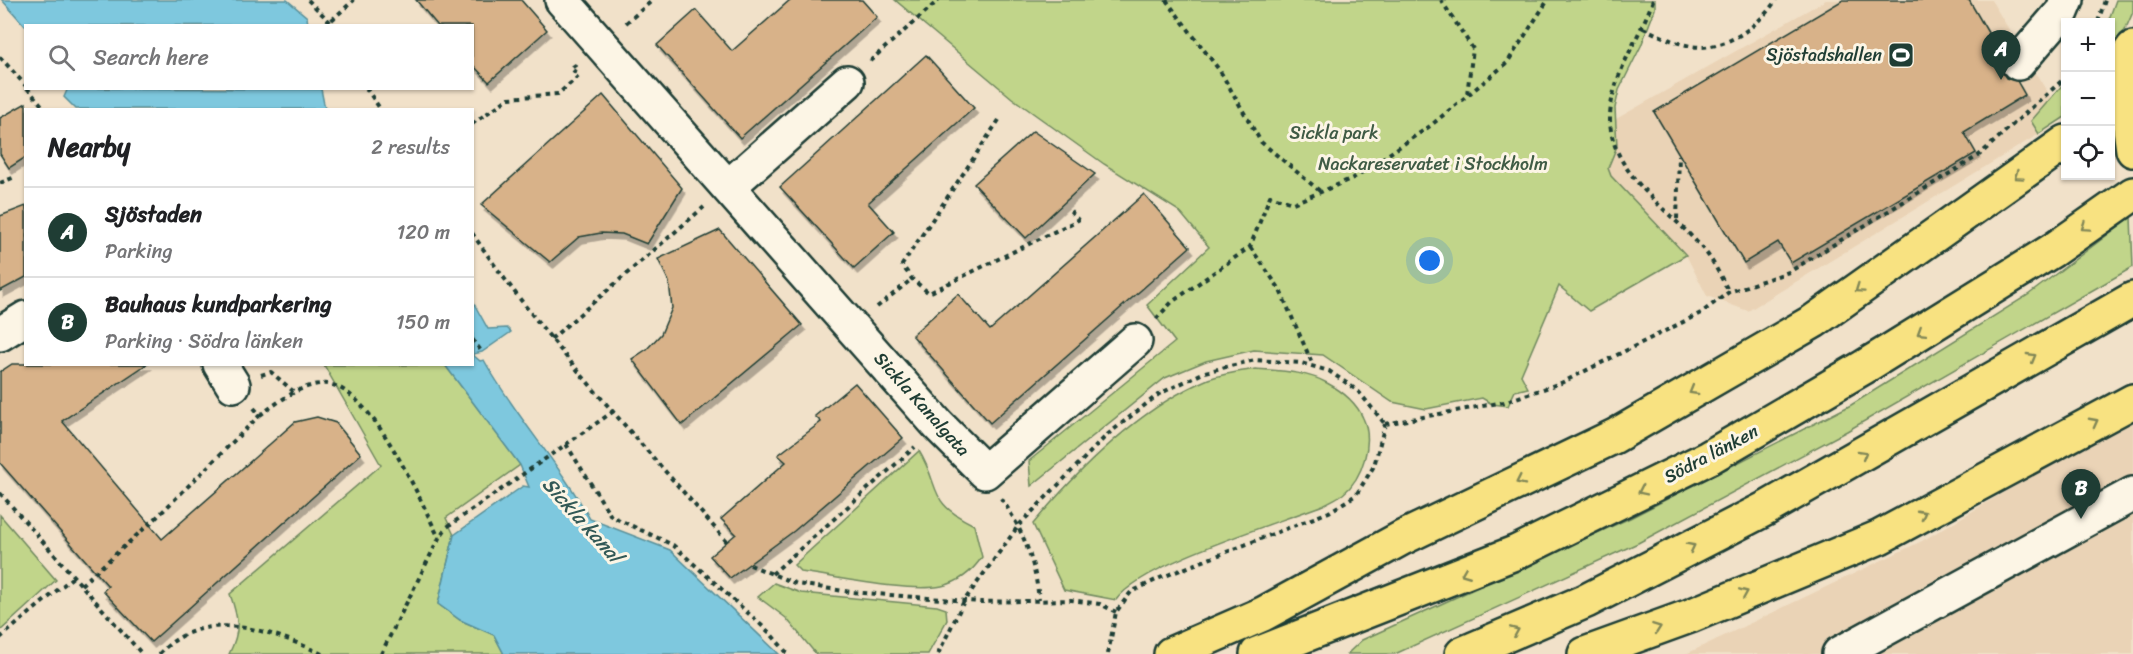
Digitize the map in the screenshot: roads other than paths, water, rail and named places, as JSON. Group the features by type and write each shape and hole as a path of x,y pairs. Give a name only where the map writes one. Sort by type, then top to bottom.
{"main road":[{"path":"2133,48 2119,93 2133,150"},
{"path":"2119,93 2133,61"},
{"path":"1171,654 1263,614 1402,538 1635,424 1814,321 2061,146"},
{"name":"Södra länken","path":"1257,654 1517,552 1708,458 1863,367 2053,250 2133,194"},
{"path":"1462,654 1586,601 1767,508 2133,299"},
{"path":"1585,654 1690,616 1880,537 2133,401"}],"street":[{"name":"Sickla Kanalgata","path":"562,0 939,426 985,472 1135,341"},
{"path":"2018,63 2062,12 2067,0"},
{"path":"728,187 847,82"},
{"path":"0,334 24,319"},
{"path":"1839,654 2133,494"}],"water":[{"path":"2,0 287,0 307,17 308,24 24,24"},
{"path":"67,90 321,90 325,108 75,108 64,97"},
{"path":"474,304 488,329 507,328 511,332 482,352 474,354"},
{"name":"Sickla kanal","path":"474,356 480,361 484,360 509,401 565,479 590,519 670,550 779,654 504,654 494,635 460,620 438,604 454,535 523,486 529,487 520,465 446,366 474,366"}],"place":[{"name":"Sjöstadshallen","path":"1901,55"},
{"name":"Sjöstaden","path":"2001,80"},
{"name":"Bauhaus kundparkering","path":"2081,519"}],"park label":[{"name":"Sickla park","path":"1334,133"},
{"name":"Nackareservatet i Stockholm","path":"1433,164"}]}
